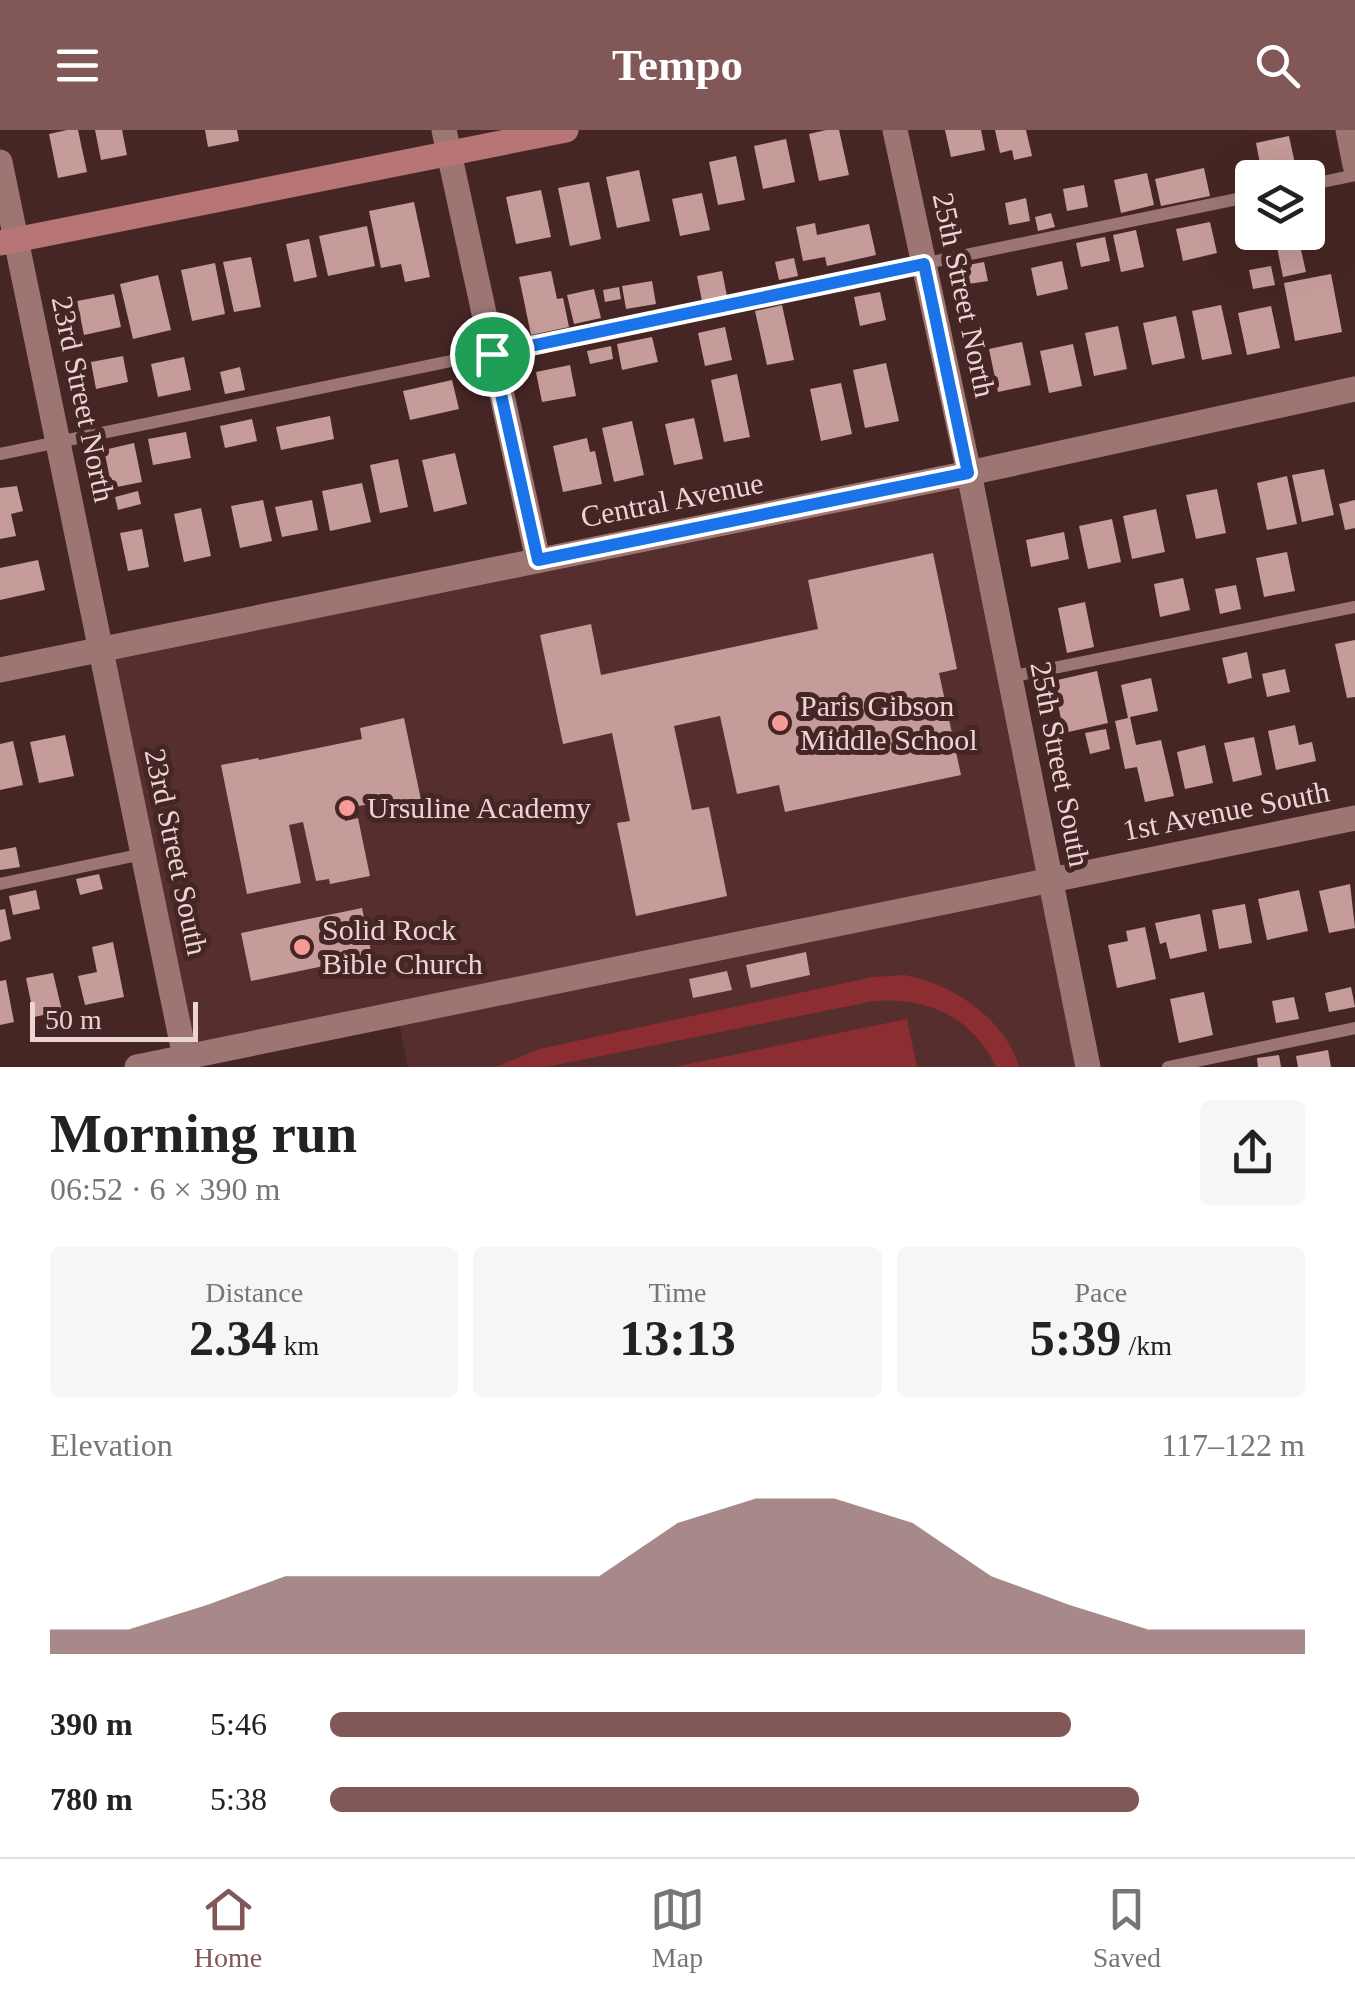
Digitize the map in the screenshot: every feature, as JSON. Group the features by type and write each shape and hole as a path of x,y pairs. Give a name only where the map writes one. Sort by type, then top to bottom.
{"main road":[{"path":"8,241 446,142 566,130"}],"street":[{"name":"25th Street North","path":"895,130 968,473"},
{"path":"1348,130 1355,165"},
{"path":"446,142 538,560"},
{"name":"23rd Street North","path":"0,162 8,241 58,442 102,649"},
{"name":"Central Avenue","path":"0,670 968,473 1355,389"},
{"name":"25th Street South","path":"968,473 1088,1067"},
{"name":"23rd Street South","path":"102,649 186,1062"},
{"name":"1st Avenue South","path":"186,1062 1355,818"},
{"path":"137,1067 186,1062"}],"lane":[{"path":"1325,181 1355,175"},
{"path":"0,454 1235,200"},
{"path":"1009,676 1355,607"},
{"path":"0,884 143,854"},
{"path":"1168,1067 1355,1028"}],"shaded area":[{"name":"Paris Gibson Middle School","path":"969,473 1088,1067 408,1067 397,1013 185,1057 102,649"},
{"path":"905,975 941,986 974,1006 1002,1033 1019,1067 996,1067 975,1035 946,1014 912,1003 874,1001 546,1067 496,1067 539,1049 873,977"},
{"path":"907,1019 917,1067 674,1067"}],"building":[{"path":"78,130 87,172 58,178 49,134"},
{"path":"95,130 122,130 127,155 101,160"},
{"path":"205,130 237,130 239,141 208,147"},
{"path":"839,130 849,175 819,181 809,134"},
{"path":"945,130 981,130 985,150 951,157"},
{"path":"995,130 1026,130 1032,156 1014,160 1012,150 1000,153"},
{"path":"1289,136 1294,160 1259,160 1256,143"},
{"path":"786,139 795,182 763,189 754,146"},
{"path":"736,156 745,200 718,205 709,162"},
{"path":"1204,168 1210,196 1161,206 1155,179"},
{"path":"639,170 650,221 617,228 606,177"},
{"path":"1147,173 1154,205 1121,213 1114,180"},
{"path":"589,182 601,239 570,246 558,188"},
{"path":"1084,185 1088,207 1067,211 1063,189"},
{"path":"541,190 551,237 516,244 506,197"},
{"path":"702,193 710,230 680,236 672,199"},
{"path":"1026,198 1030,221 1009,225 1005,203"},
{"path":"414,202 430,277 405,282 401,264 381,268 369,211"},
{"path":"1051,213 1055,227 1038,231 1035,217"},
{"path":"1210,222 1217,253 1183,261 1176,229"},
{"path":"815,223 817,235 869,224 876,255 827,266 825,257 803,261 796,227"},
{"path":"367,226 375,266 328,276 319,236"},
{"path":"1136,230 1144,267 1121,272 1113,235"},
{"path":"1105,237 1110,261 1081,267 1076,243"},
{"path":"309,239 317,277 294,282 286,244"},
{"path":"1278,250 1301,250 1306,272 1283,277"},
{"path":"251,257 261,307 234,312 223,262"},
{"path":"794,258 798,276 779,280 775,262"},
{"path":"1062,261 1068,289 1037,296 1031,268"},
{"path":"984,262 988,281 955,286 952,268"},
{"path":"215,263 225,314 192,321 181,270"},
{"path":"1271,266 1275,285 1253,289 1249,270"},
{"path":"551,271 557,299 563,298 569,327 531,335 519,277"},
{"path":"722,271 727,296 702,301 697,276"},
{"path":"1331,274 1342,332 1295,341 1284,283"},
{"path":"158,275 171,330 133,339 120,284"},
{"path":"652,281 656,304 626,309 622,286"},
{"path":"619,287 621,299 605,302 603,290"},
{"path":"594,289 601,318 574,324 567,295"},
{"path":"880,292 886,320 860,326 854,297"},
{"path":"114,294 121,327 84,335 77,301"},
{"path":"782,305 794,360 767,365 755,311"},
{"path":"1221,305 1232,354 1202,360 1192,311"},
{"path":"1271,306 1280,348 1247,355 1238,313"},
{"path":"1176,316 1185,358 1152,365 1143,323"},
{"path":"1118,326 1127,369 1094,376 1085,333"},
{"path":"725,327 732,360 705,366 698,333"},
{"path":"652,337 658,362 622,370 617,344"},
{"path":"1022,342 1031,385 998,392 989,349"},
{"path":"1073,344 1082,386 1049,393 1040,351"},
{"path":"611,346 613,359 590,364 587,351"},
{"path":"123,356 128,382 96,389 91,362"},
{"path":"184,357 191,390 158,397 151,364"},
{"path":"886,363 899,421 865,428 853,370"},
{"path":"570,365 576,396 542,402 536,372"},
{"path":"240,367 245,390 225,394 220,372"},
{"path":"737,374 750,437 724,442 711,380"},
{"path":"452,380 459,409 410,420 403,391"},
{"path":"841,383 852,434 821,441 810,389"},
{"path":"330,416 334,439 281,450 276,427"},
{"path":"694,418 703,459 674,465 665,424"},
{"path":"252,419 257,441 225,448 220,426"},
{"path":"632,421 644,475 614,482 602,428"},
{"path":"186,432 191,458 153,465 148,439"},
{"path":"587,438 590,452 595,451 602,484 563,492 553,446"},
{"path":"134,443 142,482 112,488 104,450"},
{"path":"455,453 467,504 434,512 422,460"},
{"path":"398,459 408,507 380,513 370,465"},
{"path":"1324,469 1334,515 1302,522 1292,475"},
{"path":"1287,476 1297,524 1267,530 1257,483"},
{"path":"362,483 371,522 330,531 322,491"},
{"path":"17,486 23,511 11,514 16,536 0,539 0,488"},
{"path":"1217,489 1226,533 1196,539 1186,495"},
{"path":"138,491 141,504 118,510 115,497"},
{"path":"263,500 272,541 240,548 231,506"},
{"path":"312,500 318,530 282,537 275,507"},
{"path":"1355,500 1355,528 1345,530 1339,504"},
{"path":"201,508 211,556 184,562 174,514"},
{"path":"1156,509 1165,552 1132,559 1123,516"},
{"path":"1112,519 1121,562 1088,569 1079,526"},
{"path":"142,529 149,567 128,571 120,533"},
{"path":"1064,532 1069,559 1031,567 1026,540"},
{"path":"1287,552 1295,591 1264,597 1256,558"},
{"path":"933,553 957,669 939,673 961,775 785,812 779,785 737,794 720,716 674,726 692,810 709,807 727,896 636,916 617,823 630,821 612,733 563,744 540,635 591,624 601,675 818,629 808,580"},
{"path":"38,560 45,590 0,600 0,568"},
{"path":"1183,578 1190,610 1160,617 1154,584"},
{"path":"1236,585 1241,609 1220,614 1215,589"},
{"path":"1085,602 1094,647 1067,653 1058,608"},
{"path":"1355,640 1355,697 1347,698 1335,644"},
{"path":"1247,652 1252,678 1228,684 1222,658"},
{"path":"1285,669 1290,692 1267,697 1262,674"},
{"path":"1097,671 1108,723 1064,733 1053,681"},
{"path":"1151,678 1158,711 1130,717 1136,745 1161,740 1174,796 1145,802 1137,767 1125,769 1115,721 1128,718 1121,685"},
{"path":"404,718 421,800 381,808 380,802 343,809 345,821 358,818 370,876 330,884 329,879 316,881 303,822 289,825 301,883 247,894 221,765 362,739 360,728"},
{"path":"1295,725 1299,745 1312,742 1316,761 1276,770 1268,731"},
{"path":"1106,729 1110,749 1090,754 1085,733"},
{"path":"65,735 74,776 39,783 30,742"},
{"path":"1254,737 1262,775 1233,782 1224,743"},
{"path":"13,741 23,785 0,790 0,744"},
{"path":"1205,745 1213,783 1185,789 1177,752"},
{"path":"16,847 20,867 0,870 0,850"},
{"path":"99,874 103,889 80,895 76,879"},
{"path":"1350,884 1355,928 1329,933 1319,891"},
{"path":"36,890 40,909 13,915 9,896"},
{"path":"1299,890 1308,931 1267,940 1258,899"},
{"path":"1245,904 1252,943 1219,949 1212,910"},
{"path":"362,908 372,956 251,981 241,933"},
{"path":"5,909 11,939 0,942 0,910"},
{"path":"1200,914 1207,951 1170,959 1166,942 1160,944 1155,923"},
{"path":"1145,927 1156,979 1117,988 1108,945 1128,941 1126,931"},
{"path":"113,942 124,997 85,1005 78,976 97,972 92,947"},
{"path":"806,952 810,975 751,988 746,965"},
{"path":"727,971 732,990 693,998 689,979"},
{"path":"53,973 62,1011 34,1017 26,978"},
{"path":"6,980 14,1022 0,1025 0,981"},
{"path":"1351,987 1355,1007 1329,1012 1325,993"},
{"path":"1204,992 1213,1035 1179,1043 1170,999"},
{"path":"1294,997 1299,1019 1276,1023 1272,1001"},
{"path":"1328,1050 1331,1067 1298,1067 1296,1056"},
{"path":"1279,1055 1281,1067 1258,1067 1257,1058"}],"place":[{"name":"Paris Gibson Middle School","path":"780,723"},
{"name":"Ursuline Academy","path":"347,808"},
{"name":"Solid Rock Bible Church","path":"302,947"}],"route":[{"path":"924,264 968,473 538,560 492,354 924,264"}]}
